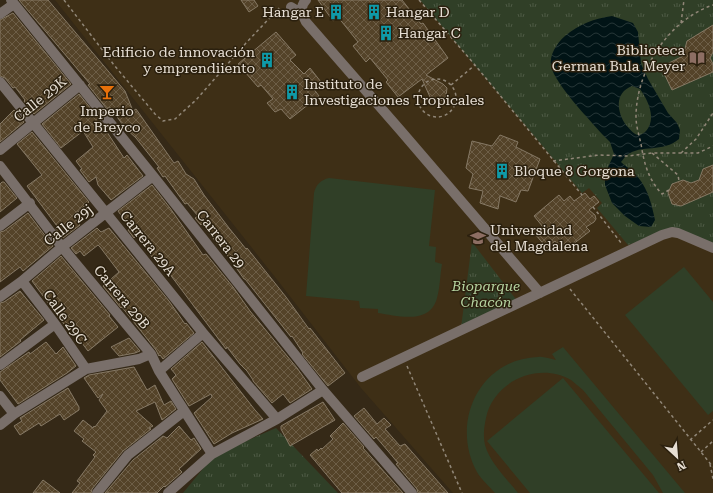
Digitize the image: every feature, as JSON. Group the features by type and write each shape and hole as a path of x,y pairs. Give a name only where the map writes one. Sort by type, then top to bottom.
{"street":[{"path":"301,13 303,3 306,0"},
{"path":"0,14 13,2"},
{"name":"Carrera 29","path":"13,2 154,176 323,390 412,493"},
{"path":"286,6 301,13 306,22 402,131 540,293"},
{"name":"Carrera 29A","path":"0,82 203,333 277,419"},
{"name":"Calle 29K","path":"0,150 80,85"},
{"name":"Carrera 29B","path":"0,166 30,203 62,247 151,354 159,371 212,454"},
{"name":"Calle 29j","path":"0,297 154,176"},
{"path":"0,226 30,203"},
{"path":"362,377 662,235 672,232 678,233 713,248"},
{"name":"Calle 29C","path":"22,281 86,369"},
{"path":"0,366 54,324"},
{"path":"159,371 203,333"},
{"path":"0,425 14,414 86,369 139,359 151,354"},
{"path":"168,493 212,454 277,419 323,390"},
{"path":"0,396 14,414"},
{"path":"97,493 128,455 184,411"}],"path":[{"path":"64,0 114,65 155,114 163,121 175,119 196,100 246,43 286,6"},
{"path":"421,0 582,195"},
{"path":"681,23 684,0"},
{"path":"669,190 662,194 656,188 645,168 636,118 638,94 646,71 662,43 681,23 702,9 713,5"},
{"path":"451,85 475,65"},
{"path":"440,79 451,85 455,91 456,98 455,106 451,112 435,118 426,115 420,108 417,100 418,92 425,82 440,79"},
{"path":"681,153 696,139 713,113"},
{"path":"553,161 599,155 628,156 643,154 698,153 713,146"},
{"path":"652,154 678,175 679,181"},
{"path":"592,207 622,244 633,250"},
{"path":"564,282 713,468"},
{"path":"402,358 412,376 462,493"},
{"path":"690,440 713,420"},
{"path":"700,452 713,441"},
{"path":"710,464 713,479"}],"shaded area":[{"name":"Universidad del Magdalena","path":"55,0 713,0 713,493 453,493 361,388 275,277"}],"green space":[{"path":"420,0 713,0 713,243 675,229 628,245 597,208 602,203 589,188 582,193"},
{"path":"329,178 435,190 429,246 436,247 435,262 442,264 437,298 433,307 428,312 412,317 395,316 378,313 378,309 360,308 359,301 306,296 314,193 319,183"},
{"name":"Bioparque Chacón","path":"472,242 518,302 461,328"},
{"path":"684,267 713,302 713,411 708,415 625,315"},
{"path":"563,347 685,493 663,493 653,475 583,390 571,380 558,375 545,373 531,374 519,378 507,385 490,405 486,418 484,438 487,452 518,493 495,493 481,477 477,472 469,453 467,434 469,415 475,397 486,381 500,369 517,361 538,357 556,360 552,354"},
{"path":"563,378 659,493 530,493 487,441"},
{"path":"276,428 338,493 183,493 206,465 221,452"}],"water":[{"path":"612,16 633,23 638,32 641,64 668,113 677,123 680,130 679,139 673,143 666,146 633,152 626,156 621,162 638,177 645,188 655,220 651,227 639,226 625,216 612,203 605,185 605,174 614,154 610,142 581,111 565,91 551,66 551,58 554,50 565,36 576,28 592,20","holes":["632,86 640,89 648,104 651,121 646,131 638,135 633,132 623,120 619,109 619,103 622,93 626,89"]}],"building":[{"path":"19,0 48,0 125,91 133,111 136,109 174,163 178,161 186,174 194,179 229,228 246,249 247,248 345,373 328,386 302,354 303,353 292,336 291,337 244,279 221,246 220,247 202,224 201,225 195,218 198,216 187,203 185,204 165,176 163,177 157,168 159,167 136,138 125,128 110,107 107,109 88,85 90,84"},
{"path":"241,0 254,0 258,6 249,12"},
{"path":"318,0 402,0 421,24 423,23 448,58 426,75 443,84 447,88 446,96 443,100 437,102 430,97 422,79 398,97 386,82 388,80 370,58 366,62 353,46 358,42 338,17 333,21"},
{"path":"13,13 71,84 34,114 15,87 13,88 5,78 0,76 0,20"},
{"name":"Biblioteca German Bula Meyer","path":"713,25 713,52 710,58 713,64 713,72 672,90 661,67 683,56 687,41"},
{"path":"276,32 296,55 290,60 304,74 310,68 321,82 313,88 319,96 290,119 281,109 275,112 267,103 273,99 261,85 258,87 238,64"},
{"path":"79,94 104,125 103,126 124,158 127,155 143,176 111,200 98,185 96,177 89,182 80,170 82,169 76,161 93,147 83,131 61,148 42,124"},
{"path":"14,110 24,122 0,142 0,124"},
{"path":"32,132 89,202 73,216 80,225 63,238 55,228 57,226 27,186 42,175 17,144"},
{"name":"Bloque 8 Gorgona","path":"500,135 518,142 516,147 540,159 528,191 521,190 516,202 500,196 498,209 480,203 483,191 469,188 473,174 466,168 472,141 492,146"},
{"path":"713,165 713,192 681,206 672,204 668,193 672,184 683,180 691,183 699,180 703,169"},
{"path":"4,182 17,198 0,212 0,184"},
{"path":"152,185 203,255 206,254 233,287 250,311 297,368 312,389 290,403 283,394 272,403 227,347 226,349 169,273 160,267 149,253 150,252 144,242 137,235 134,238 128,230 130,228 118,211"},
{"path":"585,193 590,199 594,196 599,202 589,210 595,215 596,219 586,227 590,231 563,252 555,241 547,248 535,234 543,227 534,216 559,195 564,201 570,196 574,201"},
{"path":"28,213 53,246 23,271 20,267 0,282 0,232 4,231"},
{"path":"97,228 101,232 109,228 169,301 185,324 186,323 194,333 163,359 160,355 159,356 156,350 122,307 121,308 103,286 119,272 100,247 98,245 84,256 80,251 76,254 71,248"},
{"path":"61,256 110,315 109,316 118,327 88,351 69,326 67,328 32,281"},
{"path":"20,291 44,320 20,340 21,341 0,357 0,303 4,302"},
{"path":"129,338 140,351 119,356 111,347"},
{"path":"46,342 56,354 63,347 76,366 18,404 0,380 0,372 29,352 30,354"},
{"path":"202,342 263,419 232,433 214,444 194,413 212,397 211,394 189,406 172,379 176,375 171,369"},
{"path":"134,367 147,390 155,385 164,405 171,401 176,409 162,420 155,402 136,411 153,426 149,428 151,429 123,451 92,489 91,493 72,493 80,483 77,481 95,457 93,455 96,452 82,441 84,439 74,431 83,420 93,428 94,426 95,427 107,411 99,400 103,394 98,398 84,378 89,375"},
{"path":"68,388 79,407 79,410 64,420 60,414 41,426 39,423 20,435 14,426 22,421 20,418"},
{"path":"323,402 335,420 290,446 281,429 281,426"},
{"path":"364,408 377,424 384,418 391,425 385,429 400,446 405,444 448,493 418,493 417,489 396,464 398,463 376,437 374,439 354,416"},
{"path":"343,423 403,493 342,493 310,455 317,449 318,451 321,448 322,449 333,439 330,436"},
{"path":"179,426 191,440 194,438 201,449 179,469 182,472 157,493 105,493 133,460 163,436 167,438"},
{"path":"43,480 51,486 60,493 33,493"}],"place":[{"name":"Hangar E","path":"336,12"},
{"name":"Hangar D","path":"374,12"},
{"name":"Hangar C","path":"386,33"},
{"name":"Biblioteca German Bula Meyer","path":"697,58"},
{"name":"Edificio de innovación y emprendiiento","path":"267,60"},
{"name":"Imperio de Breyco","path":"107,92"},
{"name":"Instituto de Investigaciones Tropicales","path":"292,92"},
{"name":"Bloque 8 Gorgona","path":"502,171"},
{"name":"Universidad del Magdalena","path":"478,238"}]}
